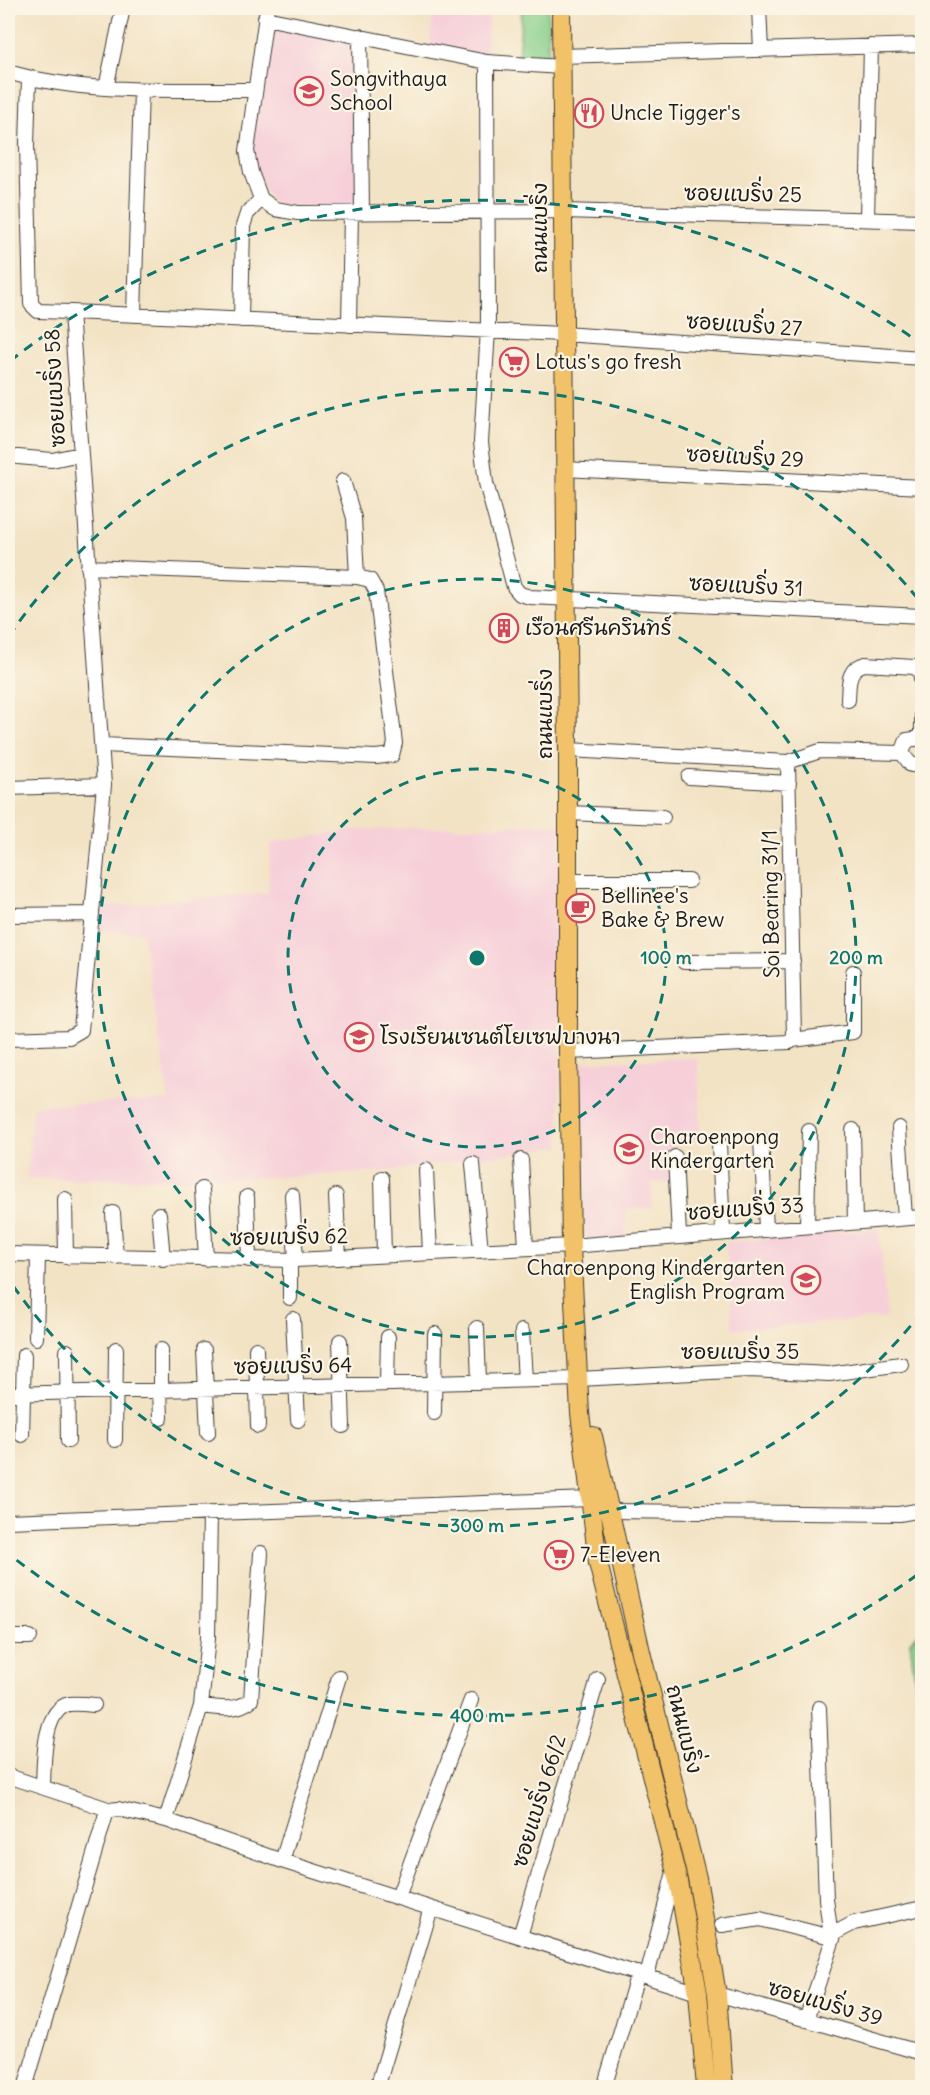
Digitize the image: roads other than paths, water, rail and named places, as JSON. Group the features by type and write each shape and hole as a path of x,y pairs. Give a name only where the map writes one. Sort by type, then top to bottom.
{"main road":[{"name":"ถนนแบริ่ง","path":"561,8 567,599 568,1053 571,1246 580,1413 598,1563 675,1867 698,1993 706,2088"},
{"name":"ถนนแบริ่ง","path":"579,1382 694,1866 717,1994 724,2088"}],"street":[{"path":"106,88 123,8"},
{"path":"759,8 760,50"},
{"path":"241,320 243,226 248,214 261,199 251,172 247,151 266,13 360,36 488,62 561,61 760,50 922,45"},
{"path":"350,325 357,213 360,36"},
{"path":"867,218 871,46"},
{"path":"488,62 488,330"},
{"path":"8,72 29,78 106,88 254,90"},
{"path":"29,78 27,145 31,303 38,311 71,312"},
{"path":"134,314 141,90"},
{"name":"ซอยแบริ่ง 25","path":"261,199 284,211 357,213 562,211 922,221"},
{"name":"ซอยแบริ่ง 58","path":"8,1040 69,1037 79,1033 104,785 71,312 563,333"},
{"name":"ซอยแบริ่ง 31","path":"488,330 481,442 483,466 508,574 520,594 530,597 922,616"},
{"name":"ซอยแบริ่ง 27","path":"563,333 922,358"},
{"path":"18,458 52,460 80,454"},
{"name":"ซอยแบริ่ง 29","path":"564,469 922,488"},
{"path":"343,481 354,518 357,577"},
{"path":"88,567 357,577 370,580 376,591 395,743 392,755 376,757 102,745"},
{"path":"848,700 850,675 858,666 865,664 914,668 920,671 922,685"},
{"path":"902,753 908,740 922,738 922,690"},
{"path":"568,750 788,762 820,751 902,753"},
{"path":"902,753 911,765 922,765"},
{"name":"Soi Bearing 31/1","path":"788,762 793,1040"},
{"path":"689,777 789,783"},
{"path":"8,788 104,785"},
{"path":"568,813 663,817"},
{"path":"568,880 689,881"},
{"path":"8,915 92,914"},
{"path":"684,962 793,961"},
{"path":"568,1053 793,1040 853,1032 853,972"},
{"path":"899,1128 905,1218"},
{"path":"853,1130 855,1222"},
{"path":"807,1225 809,1131"},
{"path":"761,1140 766,1228"},
{"path":"719,1143 723,1231"},
{"path":"675,1158 678,1235"},
{"path":"520,1160 526,1248"},
{"path":"473,1164 481,1251"},
{"path":"426,1170 430,1253"},
{"path":"382,1178 384,1256"},
{"path":"202,1189 206,1259"},
{"path":"290,1298 293,1260 292,1195"},
{"path":"336,1196 339,1258"},
{"path":"248,1197 249,1260"},
{"path":"65,1199 66,1257"},
{"path":"113,1213 116,1257"},
{"path":"159,1214 163,1259"},
{"name":"ซอยแบริ่ง 33","path":"571,1246 723,1231 922,1217"},
{"name":"ซอยแบริ่ง 62","path":"8,1254 293,1260 571,1246"},
{"path":"36,1338 38,1256"},
{"path":"293,1319 298,1419"},
{"path":"477,1328 479,1382"},
{"path":"522,1331 525,1380"},
{"path":"434,1413 435,1334"},
{"path":"387,1384 388,1336"},
{"path":"340,1341 343,1426"},
{"path":"116,1349 116,1440"},
{"path":"256,1349 258,1426"},
{"path":"161,1350 161,1418"},
{"path":"204,1350 208,1433"},
{"path":"67,1351 68,1441"},
{"path":"22,1435 24,1355"},
{"name":"ซอยแบริ่ง 35","path":"579,1382 749,1370 829,1374 901,1364"},
{"name":"ซอยแบริ่ง 64","path":"8,1394 525,1380 579,1382"},
{"path":"8,1521 590,1499"},
{"path":"609,1511 899,1514 922,1510"},
{"path":"166,1820 201,1706 208,1638 210,1513"},
{"path":"201,1706 232,1709 244,1706 251,1700 261,1553"},
{"path":"8,1637 30,1637"},
{"path":"282,1861 339,1677"},
{"name":"ซอยแบริ่ง 66/2","path":"520,1936 598,1679"},
{"path":"398,1897 471,1700"},
{"path":"43,1787 46,1737 57,1712 68,1704 94,1705"},
{"path":"806,2020 831,1937 826,1899 819,1708"},
{"path":"8,1776 111,1810 118,1809 166,1820 282,1861 698,1993"},
{"path":"25,2088 106,1814 111,1810"},
{"path":"604,2088 675,1867"},
{"path":"377,2088 431,1908"},
{"path":"831,1937 841,1928 854,1923 922,1908"},
{"path":"722,1925 760,1918 831,1937"},
{"name":"ซอยแบริ่ง 39","path":"717,1994 922,2053"}],"place":[{"name":"Songvithaya School","path":"309,91"},
{"name":"Uncle Tigger's","path":"589,113"},
{"name":"Lotus's go fresh","path":"514,362"},
{"name":"เรือนศรีนครินทร์","path":"504,628"},
{"name":"Bellinee's Bake & Brew","path":"580,908"},
{"name":"โรงเรียนเซนต์โยเซฟบางนา","path":"359,1037"},
{"name":"Charoenpong Kindergarten","path":"629,1149"},
{"name":"Charoenpong Kindergarten English Program","path":"806,1280"},
{"name":"7-Eleven","path":"559,1555"}]}
